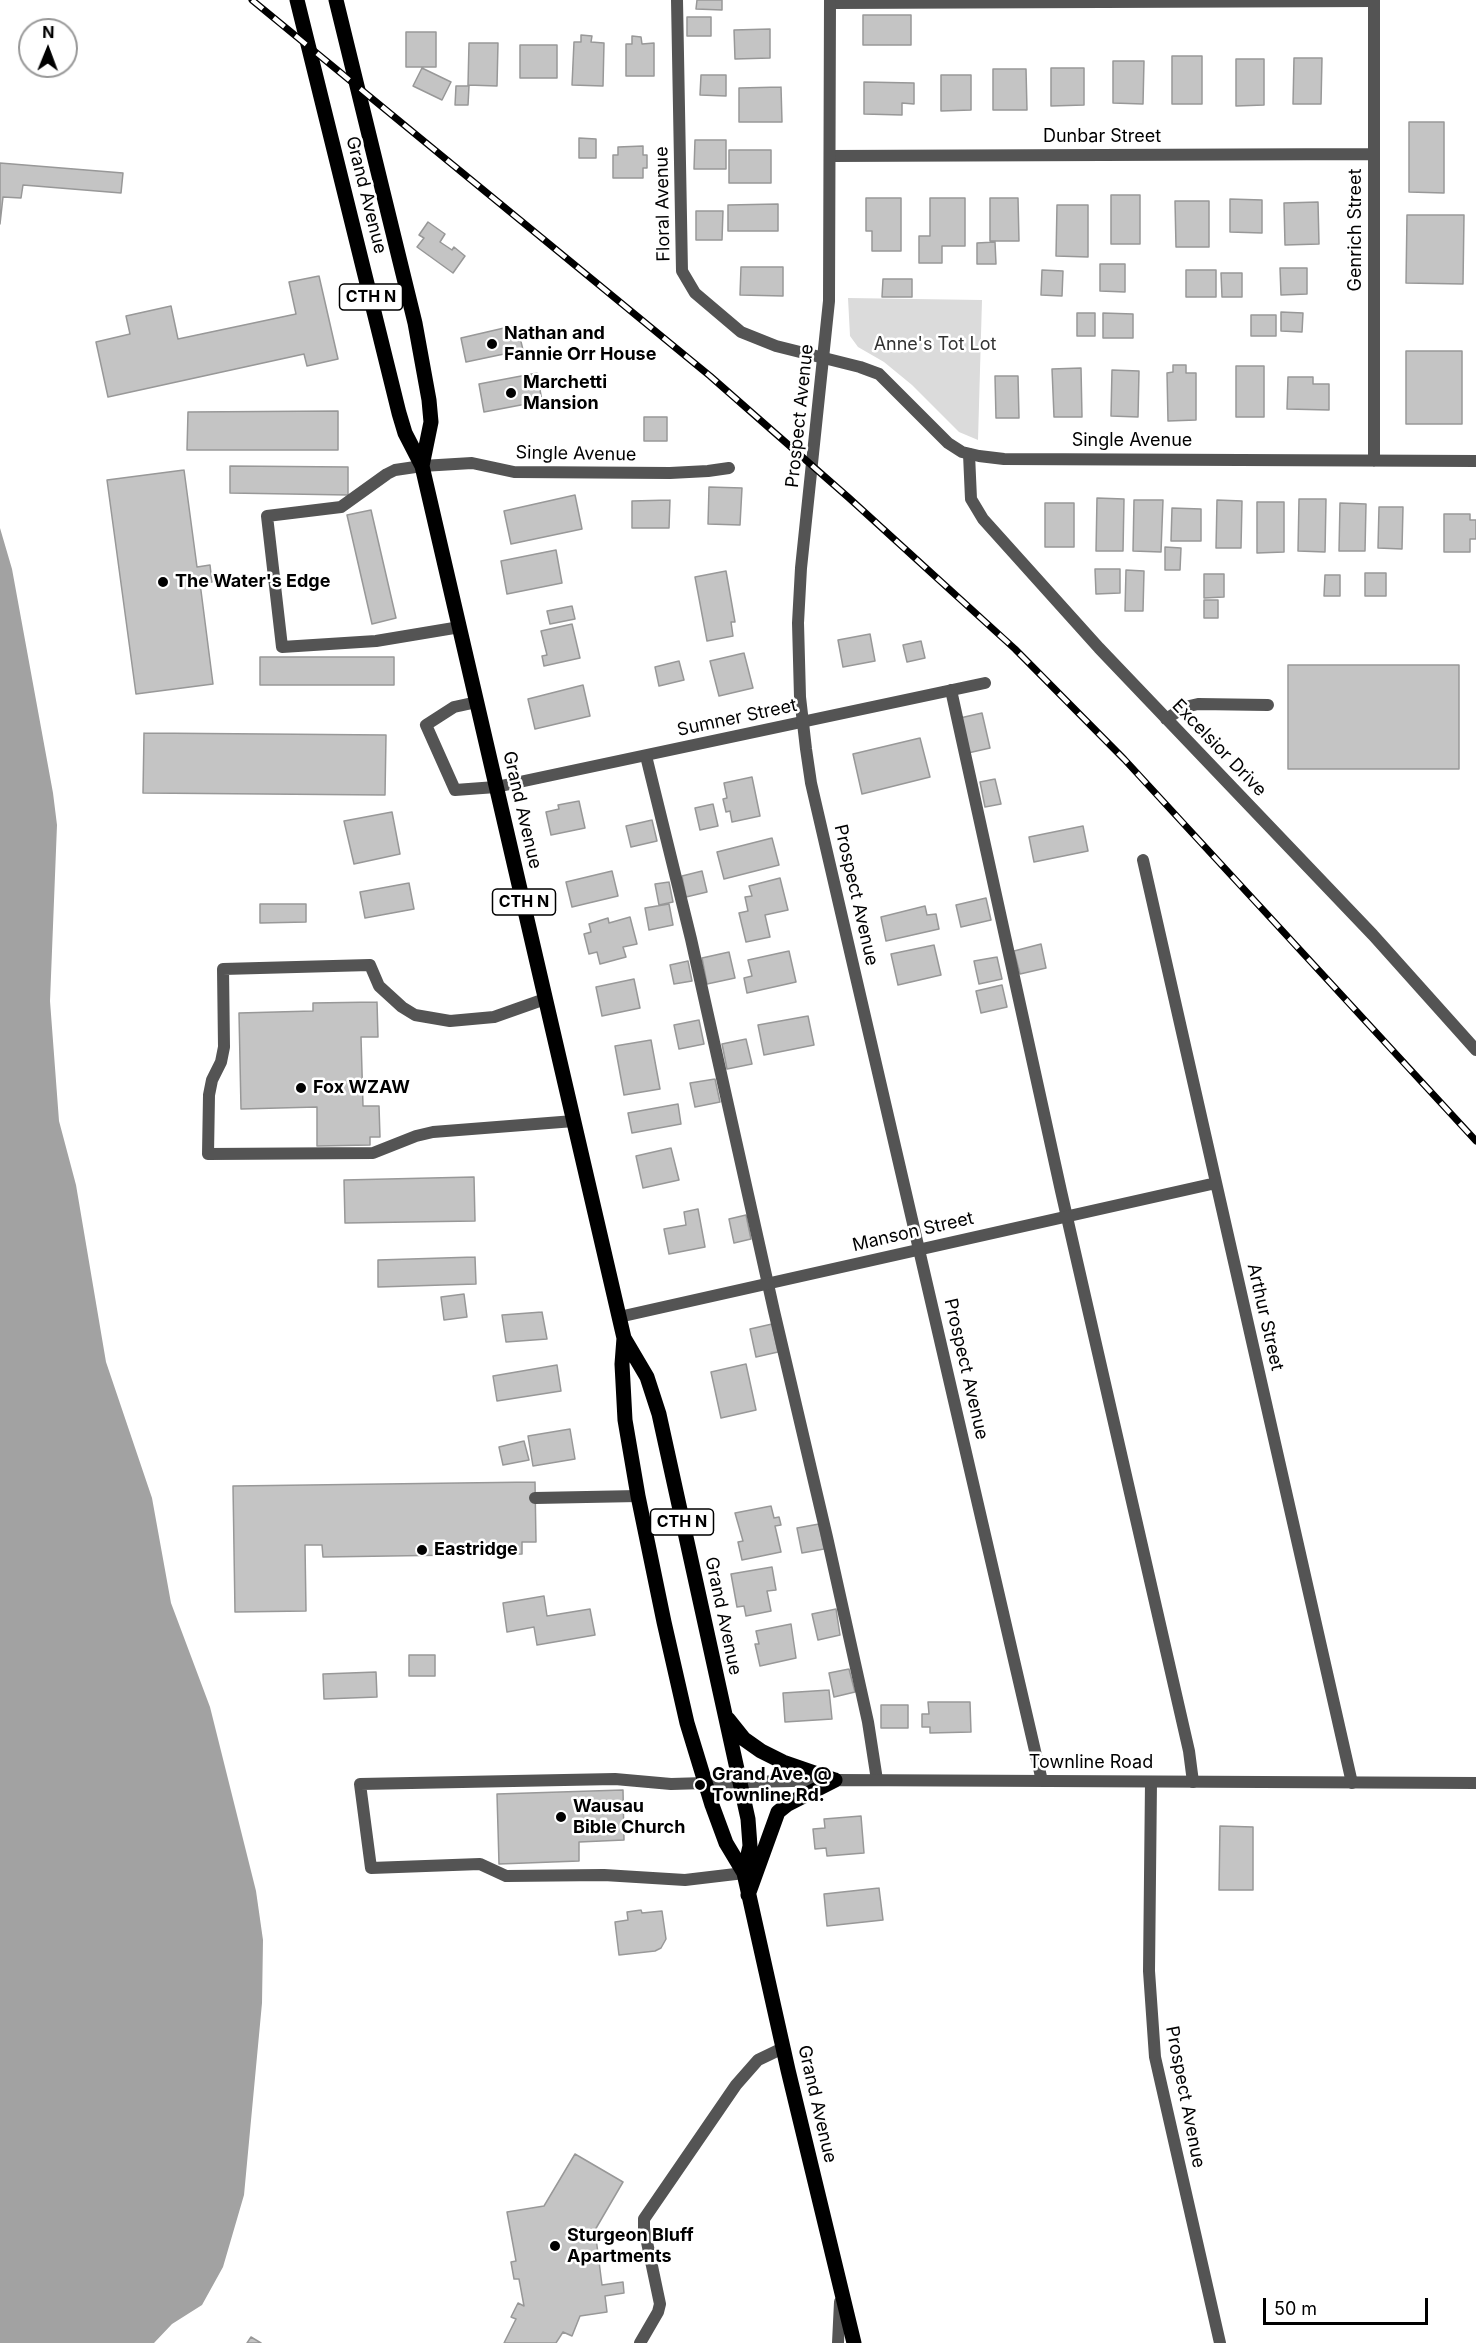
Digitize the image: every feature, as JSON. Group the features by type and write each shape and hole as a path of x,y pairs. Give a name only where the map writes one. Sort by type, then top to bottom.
{"main road":[{"name":"Grand Avenue","path":"297,0 399,413 405,433 422,466 624,1338 623,1394 638,1496 677,1680 705,1783 726,1843 744,1873 783,2048 854,2343"},
{"name":"Grand Avenue","path":"337,5 415,323 431,422 422,466"},
{"name":"Grand Avenue","path":"624,1338 643,1368 654,1396 750,1834 750,1853 744,1873"},
{"path":"724,1712 739,1734 760,1751 790,1765 835,1780"},
{"path":"748,1895 778,1812 788,1803 835,1780"}],"street":[{"name":"Floral Avenue","path":"677,0 681,271 695,293 741,332 776,346 824,357"},
{"path":"830,1 1374,0"},
{"name":"Genrich Street","path":"1374,0 1374,461"},
{"name":"Prospect Avenue","path":"830,1 829,301 798,623 803,722 812,783 1042,1781"},
{"name":"Dunbar Street","path":"830,156 1374,154"},
{"name":"Single Avenue","path":"824,357 879,374 948,444 969,454 1004,459 1476,461"},
{"name":"Excelsior Drive","path":"969,454 971,500 982,519 1099,648 1373,935 1476,1050"},
{"name":"Single Avenue","path":"459,627 376,641 282,647 267,516 341,507 387,474 395,470 422,466 472,463 514,472 635,473 695,472 729,468"},
{"name":"Sumner Street","path":"477,702 454,707 426,725 454,790 496,787 985,683"},
{"path":"951,690 1181,1717 1193,1782"},
{"path":"1166,719 1185,707 1198,704 1268,705"},
{"path":"646,756 691,939 866,1714 877,1780"},
{"name":"Arthur Street","path":"1143,860 1352,1783"},
{"path":"545,999 494,1017 450,1021 415,1015 402,1007 379,986 370,965 224,969 224,1047 209,1095 208,1154 373,1153 416,1136 433,1132 574,1121"},
{"name":"Manson Street","path":"619,1317 1216,1183"},
{"path":"536,1498 638,1496"},
{"name":"Townline Road","path":"744,1873 685,1880 604,1875 506,1876 480,1864 371,1868 360,1784 615,1779 671,1784 835,1780 1476,1783"},
{"name":"Prospect Avenue","path":"1151,1782 1149,1971 1155,2057 1220,2343"},
{"path":"640,2343 658,2312 660,2304 644,2219 743,2078 758,2060 783,2048"},
{"path":"838,2343 840,2283"}],"green space":[{"name":"Anne's Tot Lot","path":"848,298 982,300 978,440 959,432 912,385 884,362 858,347 850,336"}],"shaded area":[{"path":"0,528 12,569 57,825 50,1001 59,1121 76,1185 106,1362 152,1498 171,1603 210,1707 256,1891 263,1940 262,2003 244,2195 223,2267 202,2305 172,2324 154,2343 0,2343"}],"building":[{"path":"697,0 722,0 722,10 696,9"},
{"path":"863,15 911,15 911,45 863,45"},
{"path":"687,17 711,17 711,36 687,36"},
{"path":"770,29 770,58 735,59 734,30"},
{"path":"406,32 436,32 436,67 406,67"},
{"path":"581,35 592,36 591,42 604,43 603,86 572,85 574,42 581,42"},
{"path":"632,36 641,37 642,44 654,43 654,76 626,76 626,44 632,44"},
{"path":"469,43 498,43 497,86 468,85"},
{"path":"520,45 557,45 557,78 520,78"},
{"path":"1172,56 1202,56 1202,104 1172,104"},
{"path":"1294,58 1322,58 1321,104 1293,104"},
{"path":"1236,59 1264,59 1264,105 1236,106"},
{"path":"1113,61 1144,61 1143,104 1113,103"},
{"path":"422,68 451,82 442,100 413,86"},
{"path":"1051,68 1084,68 1084,105 1051,106"},
{"path":"993,69 1026,69 1027,110 993,110"},
{"path":"701,75 726,75 726,96 700,95"},
{"path":"941,75 971,75 971,110 941,111"},
{"path":"864,82 914,83 914,104 902,103 902,115 864,114"},
{"path":"456,86 469,86 468,105 455,105"},
{"path":"781,87 782,122 739,122 739,88"},
{"path":"1409,122 1444,122 1444,193 1409,192"},
{"path":"579,138 596,139 596,158 579,158"},
{"path":"695,140 726,140 726,169 694,169"},
{"path":"643,146 643,155 647,155 647,168 643,168 643,178 613,178 613,155 618,155 618,147"},
{"path":"729,150 771,150 771,183 729,183"},
{"path":"0,163 123,173 121,193 23,185 21,198 3,197 0,224"},
{"path":"1111,195 1140,195 1140,244 1111,244"},
{"path":"866,198 901,198 901,251 872,251 872,231 866,231"},
{"path":"930,198 965,198 965,246 942,246 942,263 919,263 919,236 930,236"},
{"path":"990,198 1018,198 1019,241 990,241"},
{"path":"1230,199 1262,200 1262,233 1230,232"},
{"path":"1175,201 1209,201 1209,247 1176,247"},
{"path":"1318,202 1319,244 1285,245 1284,203"},
{"path":"778,204 778,231 728,231 728,205"},
{"path":"1057,205 1088,205 1088,257 1056,256"},
{"path":"696,211 723,211 722,240 696,240"},
{"path":"1407,215 1464,215 1463,284 1406,283"},
{"path":"428,222 445,234 440,242 452,250 454,247 465,256 453,273 417,247 424,238 419,235"},
{"path":"995,242 996,264 977,264 977,243"},
{"path":"1100,264 1125,264 1125,292 1100,291"},
{"path":"741,267 783,267 783,296 740,295"},
{"path":"1280,268 1307,268 1307,294 1281,295"},
{"path":"1042,270 1063,271 1062,296 1041,295"},
{"path":"1186,270 1216,270 1216,297 1186,297"},
{"path":"1221,273 1242,273 1242,297 1222,297"},
{"path":"319,276 338,359 307,366 304,354 108,397 96,342 130,334 126,316 171,306 178,339 296,314 289,282"},
{"path":"883,279 912,279 912,297 882,297"},
{"path":"1281,312 1303,313 1302,332 1281,331"},
{"path":"1077,313 1095,313 1095,336 1077,336"},
{"path":"1103,313 1133,314 1133,338 1103,338"},
{"path":"1251,315 1276,315 1276,336 1251,336"},
{"name":"Nathan and Fannie Orr House","path":"517,325 523,350 466,362 461,338"},
{"path":"1406,351 1462,351 1462,424 1406,424"},
{"path":"1173,365 1186,365 1186,373 1196,373 1196,420 1168,421 1167,373 1173,372"},
{"path":"1236,366 1264,366 1264,417 1236,417"},
{"path":"1081,368 1082,417 1054,417 1052,369"},
{"path":"1112,370 1139,371 1138,417 1111,416"},
{"name":"Marchetti Mansion","path":"537,373 542,401 484,412 479,384"},
{"path":"995,376 1018,376 1019,418 996,418"},
{"path":"1288,377 1313,377 1313,384 1329,384 1329,410 1287,409"},
{"path":"338,411 338,450 187,450 188,412"},
{"path":"644,417 667,417 667,441 644,441"},
{"path":"230,466 348,467 348,495 230,493"},
{"name":"The Water's Edge","path":"184,470 197,567 210,565 212,582 200,583 213,684 136,694 107,480"},
{"path":"709,487 742,488 740,525 708,524"},
{"path":"575,495 582,529 511,544 504,511"},
{"path":"1097,498 1124,499 1123,551 1096,551"},
{"path":"1299,499 1326,499 1325,552 1298,551"},
{"path":"670,500 669,528 632,528 632,501"},
{"path":"1134,500 1163,500 1161,552 1133,551"},
{"path":"1217,500 1242,501 1241,548 1216,548"},
{"path":"1257,502 1284,502 1284,552 1257,553"},
{"path":"1045,503 1074,503 1074,547 1045,547"},
{"path":"1340,503 1366,504 1365,551 1339,551"},
{"path":"1379,507 1403,507 1402,549 1378,548"},
{"path":"1172,508 1201,509 1201,541 1171,541"},
{"path":"371,510 396,618 372,624 347,515"},
{"path":"1444,514 1470,514 1470,520 1476,520 1476,539 1470,539 1470,552 1444,552"},
{"path":"1165,547 1181,548 1180,570 1165,570"},
{"path":"556,550 562,583 507,594 501,561"},
{"path":"1095,569 1120,569 1120,593 1096,594"},
{"path":"1126,570 1144,571 1143,611 1125,611"},
{"path":"726,571 735,622 731,622 733,636 707,641 695,577"},
{"path":"1365,573 1386,573 1386,596 1365,596"},
{"path":"1204,574 1224,574 1224,597 1204,598"},
{"path":"1325,575 1340,575 1340,596 1324,596"},
{"path":"1204,600 1218,600 1218,618 1204,618"},
{"path":"572,606 575,619 550,624 547,611"},
{"path":"572,624 580,658 544,666 542,656 547,655 541,631"},
{"path":"870,634 875,661 843,667 838,640"},
{"path":"921,641 925,658 907,662 903,645"},
{"path":"744,653 753,688 719,696 710,661"},
{"path":"260,657 394,657 394,685 260,685"},
{"path":"679,661 684,680 659,686 655,667"},
{"path":"1288,665 1459,665 1459,769 1288,769"},
{"path":"583,685 590,716 535,729 528,699"},
{"path":"982,713 990,748 968,753 960,718"},
{"path":"144,733 386,735 385,795 143,793"},
{"path":"920,738 930,777 862,794 853,754"},
{"path":"752,777 760,816 732,822 730,811 726,812 723,799 727,798 724,783"},
{"path":"995,779 1001,804 985,807 980,782"},
{"path":"579,801 585,828 551,835 546,812 559,809 558,805"},
{"path":"713,804 718,826 700,830 695,808"},
{"path":"392,812 400,854 354,864 344,821"},
{"path":"652,820 657,841 631,847 626,826"},
{"path":"1083,826 1088,851 1034,862 1029,837"},
{"path":"772,838 779,865 724,879 717,852"},
{"path":"612,871 618,896 572,907 566,882"},
{"path":"702,871 707,892 686,897 682,876"},
{"path":"780,878 788,910 765,915 770,937 746,942 739,913 748,911 745,897 752,896 749,886"},
{"path":"669,882 673,902 659,905 655,884"},
{"path":"409,883 414,909 365,918 360,892"},
{"path":"986,898 991,920 961,927 956,905"},
{"path":"260,904 306,904 306,922 260,923"},
{"path":"669,904 673,925 649,930 645,908"},
{"path":"925,906 927,915 936,914 939,929 886,941 881,917"},
{"path":"630,917 637,944 623,947 626,957 600,964 597,952 589,954 584,934 591,932 589,924 608,918 609,923"},
{"path":"1041,944 1046,968 1020,974 1014,951"},
{"path":"934,945 941,975 898,985 891,954"},
{"path":"789,951 796,982 747,993 744,978 752,976 748,960"},
{"path":"729,952 735,978 707,984 702,958"},
{"path":"997,957 1002,979 979,984 974,961"},
{"path":"688,961 692,981 674,984 670,965"},
{"path":"634,979 640,1008 602,1016 596,987"},
{"path":"1002,985 1007,1007 981,1013 976,991"},
{"name":"Fox WZAW","path":"377,1002 378,1037 361,1037 363,1106 379,1106 380,1137 370,1137 370,1145 317,1146 317,1107 241,1109 239,1013 313,1011 313,1003"},
{"path":"808,1016 814,1045 764,1055 758,1025"},
{"path":"699,1020 704,1044 679,1049 674,1025"},
{"path":"746,1039 752,1064 727,1069 722,1044"},
{"path":"651,1040 660,1089 624,1095 615,1046"},
{"path":"715,1079 720,1102 695,1107 690,1083"},
{"path":"678,1104 681,1124 632,1133 628,1113"},
{"path":"671,1148 679,1180 643,1188 636,1156"},
{"path":"474,1177 475,1221 345,1223 344,1180"},
{"path":"698,1209 705,1247 669,1254 664,1229 686,1225 684,1212"},
{"path":"746,1215 751,1239 734,1243 729,1219"},
{"path":"475,1257 476,1284 378,1287 378,1260"},
{"path":"464,1294 467,1317 444,1320 441,1297"},
{"path":"542,1312 547,1339 506,1342 502,1315"},
{"path":"772,1324 778,1352 756,1357 750,1329"},
{"path":"746,1364 756,1410 721,1418 711,1372"},
{"path":"557,1365 561,1391 497,1401 493,1376"},
{"path":"570,1429 575,1459 533,1466 528,1436"},
{"path":"524,1441 529,1460 503,1465 499,1447"},
{"name":"Eastridge","path":"535,1482 536,1542 522,1542 522,1554 323,1557 322,1545 305,1545 306,1611 235,1612 233,1486"},
{"path":"771,1506 774,1518 779,1517 781,1525 775,1526 781,1552 742,1560 738,1542 743,1541 735,1513"},
{"path":"819,1524 824,1549 802,1553 797,1528"},
{"path":"772,1567 776,1590 767,1591 771,1611 746,1616 744,1606 737,1607 731,1574"},
{"path":"544,1596 547,1616 590,1609 595,1635 537,1645 534,1627 507,1632 503,1603"},
{"path":"836,1609 840,1635 818,1640 812,1614"},
{"path":"791,1624 796,1658 760,1666 755,1644 759,1644 756,1631"},
{"path":"409,1655 435,1655 435,1676 409,1676"},
{"path":"849,1669 855,1692 834,1697 829,1673"},
{"path":"376,1672 377,1697 324,1699 323,1674"},
{"path":"829,1690 832,1719 785,1722 783,1693"},
{"path":"928,1702 970,1702 971,1732 930,1733 930,1727 922,1727 922,1714 929,1714"},
{"path":"881,1705 908,1705 908,1728 881,1728"},
{"name":"Wausau Bible Church","path":"623,1790 624,1840 579,1842 579,1861 499,1864 497,1794"},
{"path":"861,1816 864,1853 827,1856 826,1848 815,1849 813,1829 825,1828 824,1819"},
{"path":"1220,1826 1253,1827 1253,1890 1219,1890"},
{"path":"879,1888 883,1920 827,1926 824,1894"},
{"path":"641,1910 642,1913 662,1911 666,1939 661,1948 655,1951 619,1955 615,1922 628,1920 627,1912"},
{"name":"Sturgeon Bluff Apartments","path":"575,2154 623,2182 595,2230 602,2285 623,2282 624,2293 605,2296 607,2312 580,2316 572,2336 563,2332 556,2343 504,2343 516,2319 511,2317 518,2303 524,2306 519,2279 514,2279 511,2262 516,2261 507,2212 544,2206"},
{"path":"251,2337 261,2343 247,2343"}],"railway":[{"path":"252,0 710,376 849,498 1015,649 1124,759 1476,1141"}],"place":[{"name":"Nathan and Fannie Orr House","path":"492,344"},
{"name":"Marchetti Mansion","path":"511,393"},
{"name":"The Water's Edge","path":"163,582"},
{"name":"Fox WZAW","path":"301,1088"},
{"name":"Eastridge","path":"422,1550"},
{"name":"Grand Ave. @ Townline Rd.","path":"700,1785"},
{"name":"Wausau Bible Church","path":"561,1817"},
{"name":"Sturgeon Bluff Apartments","path":"555,2246"}]}
